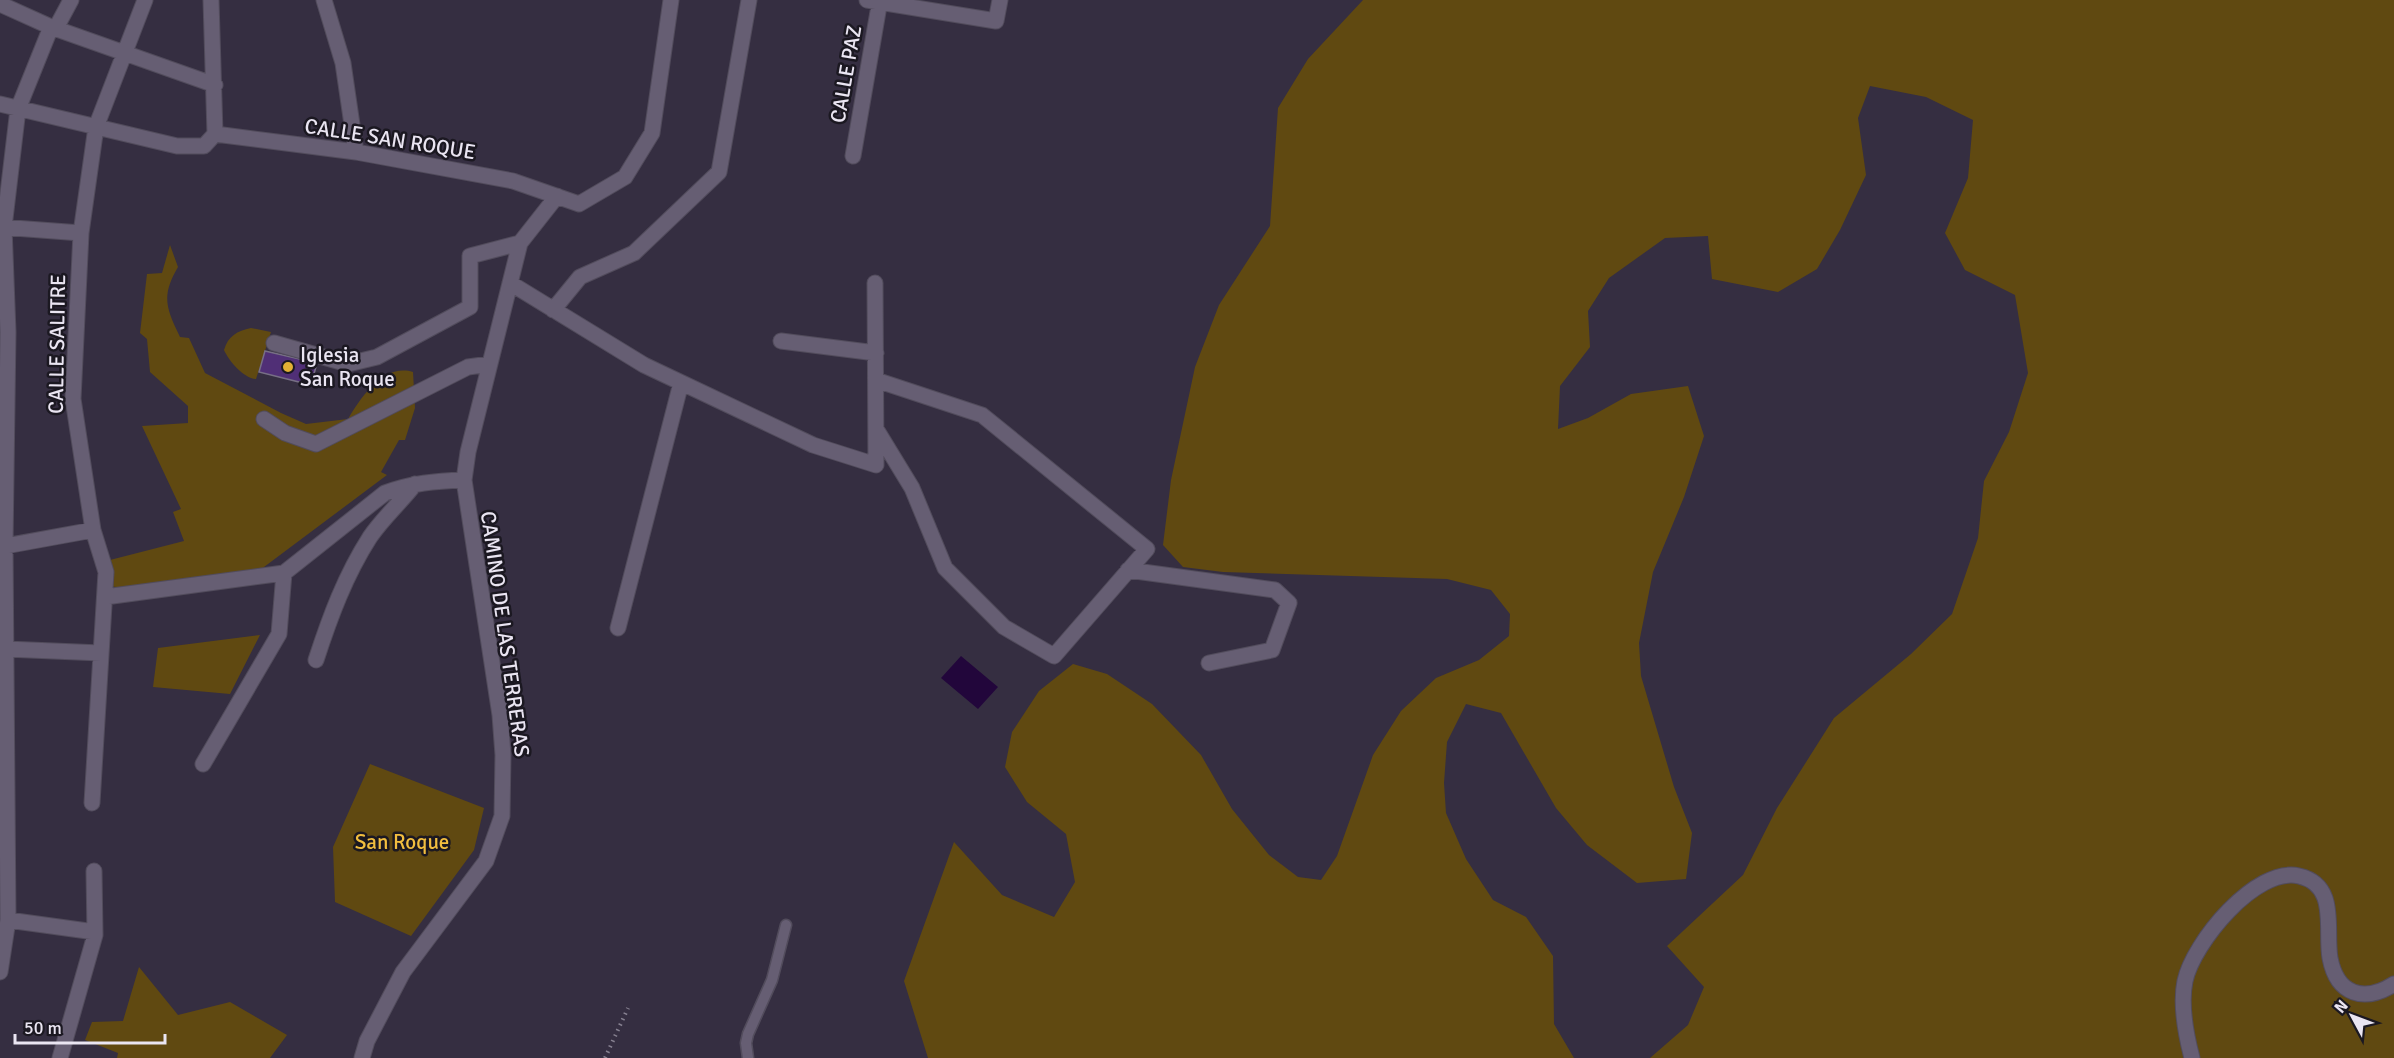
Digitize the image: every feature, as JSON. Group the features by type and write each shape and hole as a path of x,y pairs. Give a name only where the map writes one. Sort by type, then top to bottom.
{"street":[{"path":"0,972 8,920 3,727 6,649 3,546 2,227 18,109 54,28 70,0"},
{"name":"CALLE SALITRE","path":"92,803 106,572 93,531 73,399 81,233 96,127 123,52 145,0"},
{"path":"0,104 177,146 204,146 215,134 211,0"},
{"path":"324,0 343,63 356,152"},
{"name":"CALLE SAN ROQUE","path":"215,134 356,152 513,181 579,204 625,177 652,133 671,0"},
{"path":"554,310 580,277 634,253 719,172 749,0"},
{"path":"876,1 996,21 1000,0"},
{"name":"CALLE PAZ","path":"853,156 876,1"},
{"path":"0,4 54,28 215,85"},
{"name":"CAMINO DE LAS TERRERAS","path":"362,1058 367,1041 403,972 486,861 502,816 503,755 500,716 464,480 468,452 520,243 557,196"},
{"path":"2,227 81,233"},
{"path":"274,343 348,364 377,357 470,307 470,256 520,243"},
{"path":"510,283 644,365 813,445 876,465 875,283"},
{"path":"781,341 876,353"},
{"path":"264,419 285,433 316,444 468,367 490,364"},
{"path":"876,380 982,414 1147,549 1054,656 1004,627 945,568 912,488 876,429"},
{"path":"618,628 681,383"},
{"path":"105,597 284,573 385,493 415,484 464,480"},
{"path":"316,660 334,603 351,568 372,535 415,484"},
{"path":"3,546 93,531"},
{"path":"1128,570 1275,590 1289,603 1272,650 1209,663"},
{"path":"203,764 279,634 284,573"},
{"path":"6,649 101,653"},
{"path":"60,1058 94,932 94,872"},
{"path":"2192,1058 2184,996 2185,981 2196,955 2216,924 2235,905 2278,876 2301,876 2322,891 2328,904 2332,966 2339,981 2346,988 2355,994 2380,993 2394,984"},
{"path":"8,920 94,932"}],"lane":[{"path":"748,1058 746,1044 748,1035 772,980 786,925"}],"path":[{"path":"605,1058 628,1008"}],"green space":[{"path":"1363,0 2394,0 2394,1058 1650,1058 1688,1025 1704,987 1667,946 1743,875 1777,808 1834,718 1911,654 1952,614 1978,538 1984,481 2009,432 2028,373 2015,295 1965,270 1945,233 1968,178 1973,120 1926,97 1870,86 1858,118 1866,175 1840,230 1817,269 1778,292 1712,279 1708,236 1665,238 1609,278 1588,311 1590,347 1560,386 1558,429 1588,418 1631,394 1688,386 1704,436 1684,497 1653,572 1639,643 1641,676 1674,787 1692,833 1686,879 1637,883 1587,845 1556,808 1501,713 1466,704 1447,742 1444,783 1446,813 1466,859 1493,900 1526,917 1553,956 1554,1024 1574,1058 928,1058 904,981 954,842 1002,895 1054,917 1075,882 1066,834 1027,802 1005,767 1012,732 1039,691 1073,664 1107,674 1152,704 1201,755 1232,809 1269,855 1298,877 1321,880 1337,856 1373,755 1401,711 1436,678 1479,660 1509,636 1510,614 1491,590 1447,579 1223,572 1183,567 1163,545 1171,480 1195,367 1219,305 1270,226 1278,108 1308,59"},
{"path":"170,245 178,267 167,294 171,318 180,337 189,338 205,373 306,424 348,419 367,392 383,377 392,372 413,372 415,408 405,440 399,440 381,472 387,475 260,570 120,588 111,586 110,560 184,541 173,512 181,509 142,426 188,423 188,406 150,372 147,339 140,333 147,274 162,273"},
{"path":"251,328 271,332 256,379 246,376 237,368 224,350 234,335"},
{"path":"260,635 230,694 153,687 158,648"},
{"name":"San Roque","path":"370,764 484,808 474,850 411,936 335,902 333,847"},
{"path":"139,967 178,1015 230,1002 287,1035 270,1058 117,1058 118,1053 85,1040 92,1022 123,1021"}],"shaded area":[{"path":"961,656 998,687 978,709 941,678"}],"building":[{"name":"Iglesia San Roque","path":"265,351 317,363 311,385 259,372"}],"place":[{"name":"Iglesia San Roque","path":"288,367"}]}
